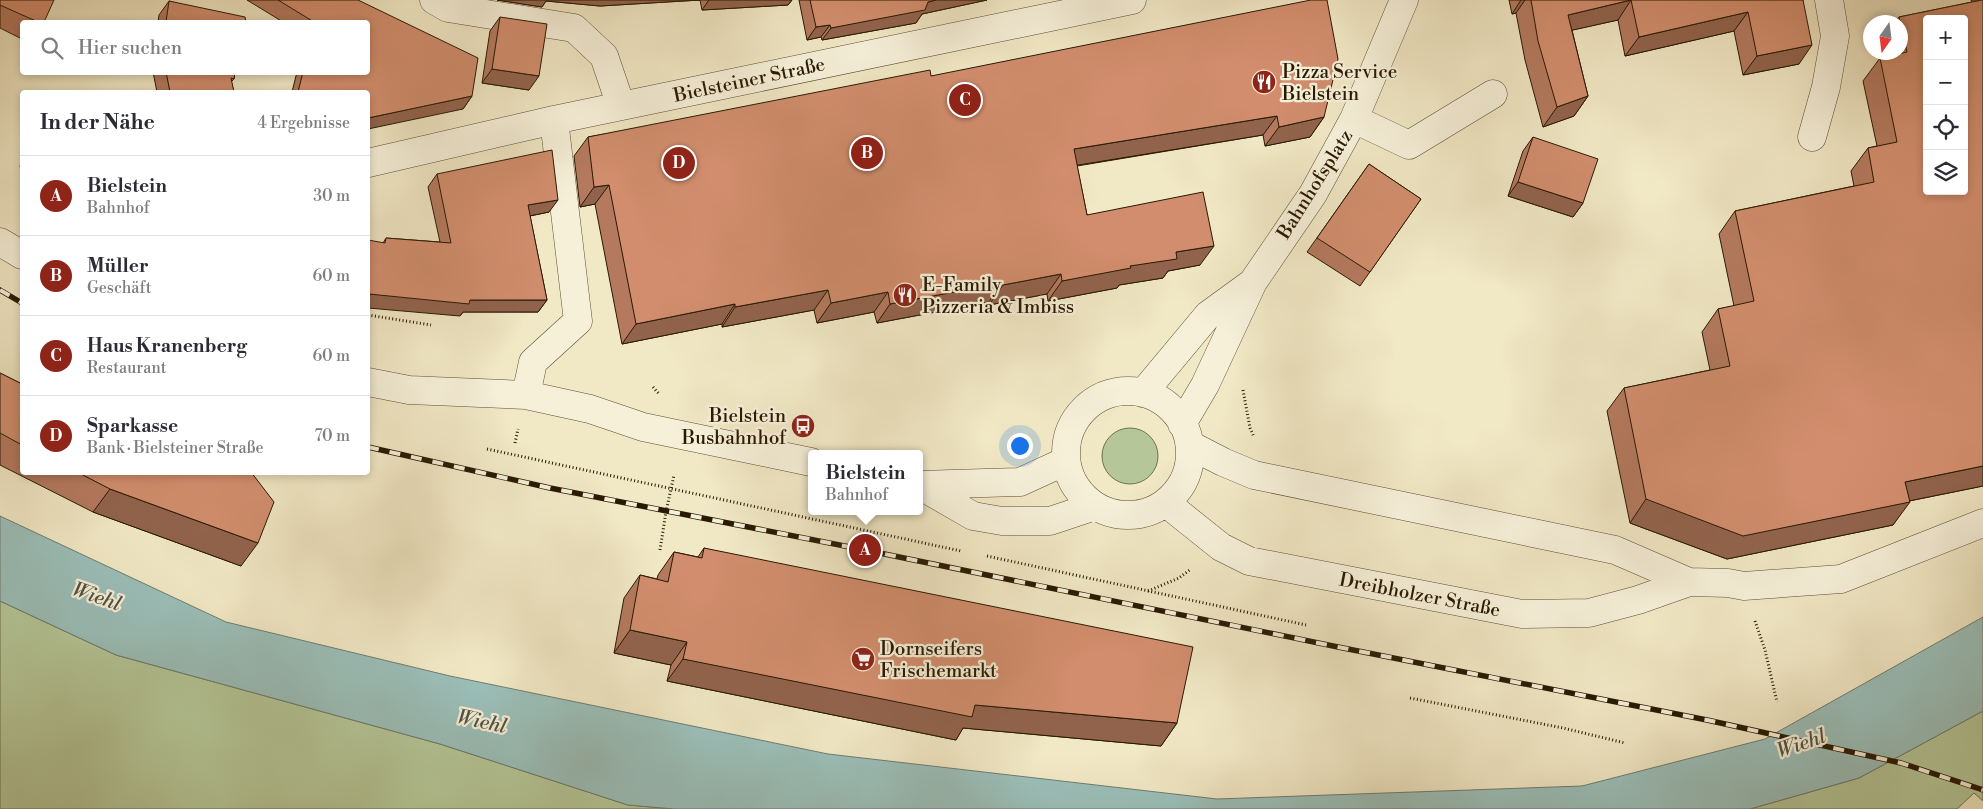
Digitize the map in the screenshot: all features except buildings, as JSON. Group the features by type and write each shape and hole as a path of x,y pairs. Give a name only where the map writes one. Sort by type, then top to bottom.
{"street":[{"path":"434,0 448,8 574,28 604,56 621,106"},
{"name":"Bielsteiner Straße","path":"370,163 554,120 1132,0"},
{"name":"Bahnhofsplatz","path":"1186,434 1253,282 1313,194 1354,119 1404,0"},
{"path":"1812,137 1833,54 1835,36 1829,0"},
{"path":"1354,119 1409,144 1493,94"},
{"path":"526,395 533,362 578,321 554,120"},
{"path":"0,242 20,253"},
{"name":"Bahnhofsplatz","path":"1143,393 1208,315 1253,282"},
{"path":"370,382 409,390 526,395 590,409 652,429 808,461"},
{"path":"1120,391 1143,393 1166,403 1178,415 1186,434 1190,461 1185,477 1178,491 1166,503 1152,511 1136,515 1120,515 1104,511 1095,506 1078,491 1070,477 1066,461 1066,445 1070,429 1078,415 1090,404 1104,396 1120,391"},
{"name":"Dreibholzer Straße","path":"1186,434 1223,462 1254,474 1615,550 1689,582"},
{"path":"923,484 1020,482 1066,461"},
{"path":"923,486 973,516 1002,521 1050,521 1095,506"},
{"name":"Dreibholzer Straße","path":"1166,503 1221,547 1249,561 1522,614 1589,613 1638,600 1689,582 1728,583 1744,586 1841,579 1983,523"}],"path":[{"path":"370,315 431,325"},
{"path":"487,449 964,551"},
{"path":"660,550 674,476"},
{"path":"984,556 1306,625"},
{"path":"1744,586 1765,650 1777,702"},
{"path":"1410,698 1563,728 1625,743"}],"green space":[{"path":"1130,428 1141,430 1150,436 1156,445 1158,456 1156,467 1150,476 1141,482 1130,484 1119,482 1110,476 1104,467 1102,456 1104,445 1110,436 1119,430"},
{"path":"0,601 116,655 440,744 628,805 674,809 0,809"},
{"path":"1983,711 1983,801 1974,793 1957,809 1750,809 1859,778"}],"water":[{"name":"Wiehl","path":"0,516 226,622 450,676 828,754 1217,799 1582,786 1765,739 1983,617 1983,711 1859,778 1750,809 674,809 628,805 440,744 116,655 0,601"}],"railway":[{"path":"0,290 20,302"},
{"path":"370,447 550,488 1707,720 1901,763 1983,790"}],"place":[{"name":"Pizza Service Bielstein","path":"1264,82"},
{"name":"Haus Kranenberg","path":"965,100"},
{"name":"Müller","path":"867,153"},
{"name":"Sparkasse","path":"679,163"},
{"name":"E-Family Pizzeria & Imbiss","path":"905,295"},
{"name":"Bielstein Busbahnhof","path":"803,426"},
{"name":"Bielstein","path":"865,550"},
{"name":"Dornseifers Frischemarkt","path":"863,659"}]}
